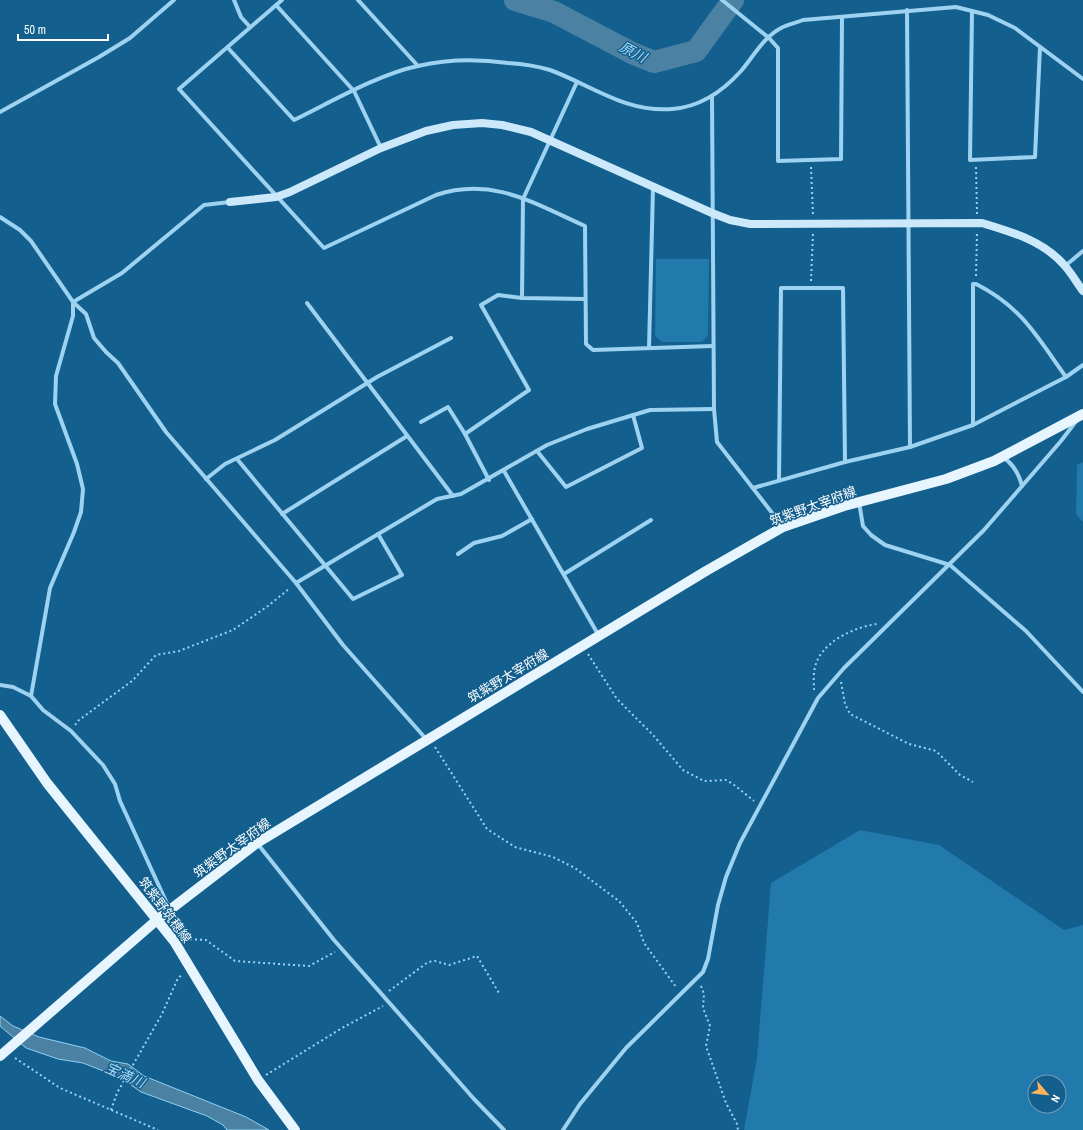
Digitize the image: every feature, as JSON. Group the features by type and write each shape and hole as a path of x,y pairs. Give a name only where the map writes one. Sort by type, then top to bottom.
{"main road":[{"name":"筑紫野太宰府線","path":"5,1052 48,1012 170,910 257,843 706,571 783,527 859,502 946,479 1002,457 1081,416"},
{"name":"筑紫野筑穂線","path":"0,715 47,783 174,941 258,1080 295,1130"}],"street":[{"path":"0,112 130,38 174,0"},
{"path":"234,0 241,17 250,27"},
{"path":"282,0 179,89 324,248 436,195 453,189 482,188 511,194 585,226 586,344 593,350 713,346"},
{"path":"358,0 418,66"},
{"path":"722,0 769,38 778,48 778,161 840,159 842,18"},
{"path":"276,5 354,91 381,148"},
{"path":"228,48 294,120 389,75 418,66 450,61 482,59 549,70 632,106 649,110 673,110 697,104 712,97 741,71 760,46 782,27 803,20 842,18 907,10 956,7 988,15 1015,28 1083,79"},
{"path":"907,10 910,447"},
{"path":"972,11 970,160 1035,158 1040,47"},
{"path":"522,298 523,199 548,141 577,82"},
{"path":"712,97 713,346 714,409 717,442 783,527"},
{"path":"73,302 122,273 204,205 276,197 290,192 381,148 426,131 453,124 482,123 502,125 531,132 653,188 730,220 750,224 977,223 1008,230 1033,240 1053,254 1065,266 1083,291"},
{"path":"649,348 653,188"},
{"path":"0,217 20,230 31,241 73,302 86,314 94,338 118,363 166,432 296,583 343,645 428,740"},
{"path":"1065,266 1083,251"},
{"path":"974,425 973,284 995,293 1025,319 1066,377"},
{"path":"779,480 781,288 843,288 845,462"},
{"path":"465,434 529,390 481,305 498,295 522,298 585,299"},
{"path":"31,696 50,588 81,512 83,489 77,464 55,404 56,376 73,316 73,302"},
{"path":"307,303 453,496"},
{"path":"206,479 225,464 275,440 368,383 451,338"},
{"path":"753,488 845,462 910,447 974,425 1066,377 1083,365"},
{"path":"421,422 448,407 465,434 489,480"},
{"path":"296,583 437,499 461,494 489,480 537,451 588,429 650,410 714,409"},
{"path":"537,451 566,487 642,448 633,415"},
{"path":"563,1130 608,1067 680,993 703,972 708,959 718,905 726,877 740,843 817,700 835,678 984,530 1081,416"},
{"path":"282,514 407,436"},
{"path":"1002,457 1013,466 1020,478 1022,486"},
{"path":"237,458 353,599 402,575 378,534"},
{"path":"504,471 599,636"},
{"path":"859,502 863,526 871,536 886,545 950,565 1026,631 1083,692"},
{"path":"458,554 474,543 502,536 532,519"},
{"path":"564,574 651,520"},
{"path":"0,685 13,688 31,696 44,710 71,731 103,765 115,784 120,802 170,910"},
{"path":"257,843 341,948 474,1099 504,1130"}],"path":[{"path":"811,160 813,224 811,288"},
{"path":"976,160 976,284"},
{"path":"71,731 79,720 132,681 156,655 180,651 233,630 268,606 296,583"},
{"path":"817,700 814,692 815,667 827,648 850,632 876,624 888,625"},
{"path":"582,646 617,699 653,735 683,770 704,781 718,779 733,784 760,806"},
{"path":"835,678 842,684 845,704 850,714 909,744 936,750 960,775 973,782"},
{"path":"428,740 433,745 487,829 515,847 553,856 575,868 619,901 637,923 644,943 680,993"},
{"path":"174,941 198,938 206,940 235,961 309,966 330,956 341,948"},
{"path":"383,995 428,962 435,961 449,965 477,956 499,994"},
{"path":"111,1111 117,1093 162,1014 178,978 190,968"},
{"path":"698,977 704,994 703,1008 710,1026 706,1046 726,1104 737,1124 738,1130"},
{"path":"258,1080 342,1028 376,1011 389,1002"},
{"path":"5,1052 34,1073 60,1088 158,1130"}],"shaded area":[{"path":"656,259 709,259 708,336 702,342 662,342 655,336"},
{"path":"1083,462 1083,522 1076,514 1077,465"},
{"path":"860,830 939,845 1064,930 1083,925 1083,1130 744,1130 757,1058 771,883"}],"water":[{"name":"宝満川","path":"0,1016 13,1026 39,1037 85,1048 111,1061 128,1064 144,1076 246,1117 269,1130 227,1130 223,1125 207,1116 141,1092 121,1078 83,1063 58,1059 26,1048 0,1026"}],"waterway":[{"name":"原川","path":"515,0 554,12 632,53 654,62 696,51 733,0"}]}
